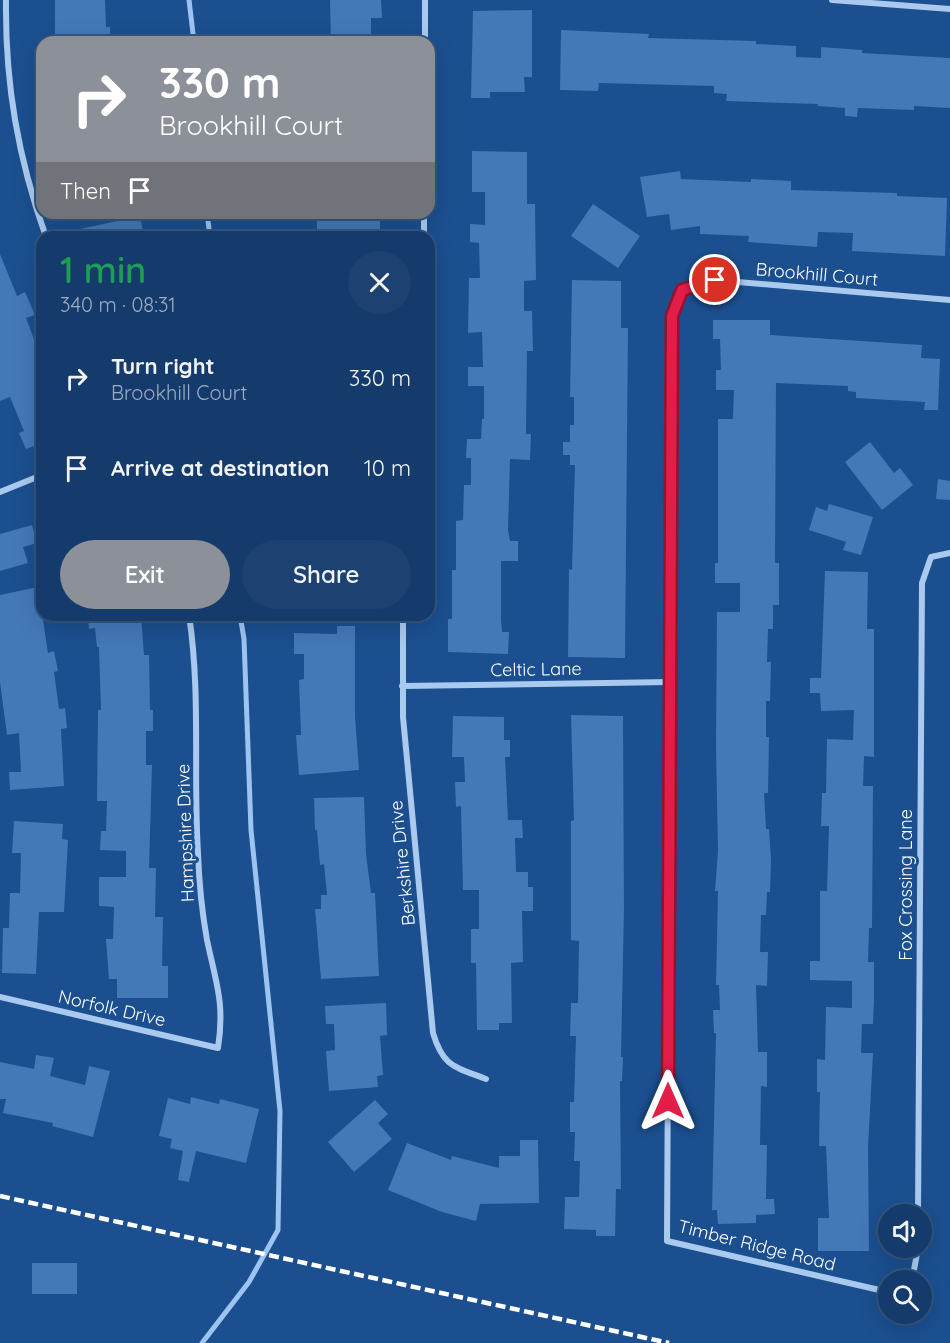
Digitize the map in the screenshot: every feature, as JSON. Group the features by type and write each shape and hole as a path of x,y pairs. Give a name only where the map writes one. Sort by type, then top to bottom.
{"street":[{"path":"6,0 9,90 19,151 36,205"},
{"path":"425,0 425,36"},
{"path":"832,0 950,9"},
{"name":"Brookhill Court","path":"682,290 715,280 950,300"},
{"name":"Timber Ridge Road","path":"682,290 672,316 667,1241 878,1290"},
{"path":"0,492 36,477"},
{"name":"Fox Crossing Lane","path":"918,1204 922,583 931,557 950,553"},
{"name":"Hampshire Drive","path":"190,621 197,689 198,855 207,939 222,1002 218,1048"},
{"name":"Berkshire Drive","path":"403,621 402,686 433,1033 439,1051 447,1063 486,1079"},
{"name":"Celtic Lane","path":"402,686 671,682"},
{"name":"Norfolk Drive","path":"0,997 218,1048"}],"building":[{"path":"55,0 105,0 106,27 110,27 110,36 55,36"},
{"path":"330,0 381,0 382,18 371,18 371,36 331,36"},
{"path":"532,10 532,77 524,77 525,92 490,92 490,98 471,98 473,11"},
{"path":"561,30 649,34 648,38 756,41 756,44 796,46 796,57 821,58 821,47 862,50 862,53 950,58 950,108 914,106 914,110 858,108 857,117 845,116 845,108 818,106 818,104 726,101 727,94 714,93 714,86 599,83 598,91 560,90"},
{"path":"472,151 527,152 527,204 535,204 536,280 524,281 524,311 532,311 533,351 527,351 526,434 531,434 530,460 510,459 508,530 510,541 518,541 518,561 501,561 501,620 502,632 509,632 508,654 448,652 448,619 452,619 452,570 456,570 456,521 463,520 464,485 471,485 471,458 466,458 467,439 481,439 482,419 484,419 484,386 468,386 468,367 483,367 482,332 468,333 469,278 480,278 479,243 470,242 470,224 485,225 485,192 472,192"},
{"path":"680,171 681,179 791,181 791,190 897,193 897,196 947,198 945,256 852,251 853,233 818,232 817,247 748,242 749,236 700,234 700,226 671,230 669,214 647,217 640,177"},
{"path":"593,204 640,236 618,268 571,236"},
{"path":"126,219 141,219 143,231 71,231"},
{"path":"317,219 380,219 380,231 317,231"},
{"path":"0,254 17,296 25,292 35,315 26,318 36,342 36,445 26,449 19,433 24,431 10,397 0,401"},
{"path":"572,280 621,281 621,328 628,328 625,658 568,657 569,569 572,570 575,465 570,465 570,455 563,455 563,442 570,442 570,425 574,425 574,397 570,397"},
{"path":"713,320 770,320 770,335 922,345 921,358 940,359 938,410 924,410 925,402 856,398 856,392 848,391 848,386 776,383 775,563 779,563 779,605 773,605 773,629 768,629 767,662 771,662 770,701 766,701 766,737 769,737 768,793 764,793 771,860 770,892 767,892 766,915 761,915 760,952 768,952 767,986 756,985 758,1052 767,1052 767,1087 761,1086 760,1145 767,1145 766,1199 774,1199 775,1214 756,1215 756,1223 718,1224 717,1210 712,1210 716,1033 714,1033 713,1010 720,1010 719,985 716,985 718,891 715,891 718,851 717,612 740,612 740,583 715,583 715,563 718,563 718,419 733,419 734,390 716,390 716,370 721,370 720,339 713,339"},
{"path":"870,442 894,473 900,468 913,485 882,510 845,462"},
{"path":"938,479 950,481 950,500 936,499"},
{"path":"829,504 873,517 861,555 843,550 846,542 809,530 816,507 827,511"},
{"path":"32,525 36,543 23,547 28,563 0,571 0,534"},
{"path":"825,571 868,572 867,629 874,629 874,757 864,756 863,786 873,786 872,928 869,928 868,962 874,962 873,1024 862,1024 861,1053 873,1053 868,1147 869,1251 818,1251 818,1218 829,1218 826,1146 819,1146 820,1092 817,1092 817,1059 825,1060 826,1007 852,1008 852,981 810,980 810,961 820,961 820,891 827,891 829,826 821,826 822,793 826,793 827,739 853,740 854,710 821,711 820,693 810,693 810,678 821,678"},
{"path":"36,587 36,621 43,621 48,653 54,651 58,671 54,672 59,709 65,708 67,728 61,729 64,786 10,790 9,772 21,772 19,733 7,735 0,682 0,595"},
{"path":"88,621 141,621 144,655 149,655 150,710 153,710 153,731 146,731 146,765 152,765 149,868 156,868 155,917 163,917 162,966 168,966 168,998 117,998 117,979 109,979 106,939 113,939 114,907 99,906 99,877 126,877 126,851 100,850 101,831 106,831 107,801 97,801 98,710 101,710 99,647 97,647 95,628 89,629"},
{"path":"337,626 355,626 355,717 359,770 299,775 296,735 301,735 299,680 304,679 304,654 294,654 294,633 337,634"},
{"path":"571,715 623,716 624,909 621,1057 623,1057 622,1081 620,1081 621,1189 616,1189 615,1236 596,1236 596,1230 564,1229 565,1197 579,1197 580,1161 574,1161 575,1132 570,1132 570,1102 574,1102 576,1036 570,1036 571,1003 578,1003 579,941 571,940 571,821 574,820"},
{"path":"453,716 504,717 504,740 510,740 510,757 505,757 508,820 522,820 523,838 515,838 516,872 528,872 528,887 533,887 533,911 522,911 523,962 511,963 512,1023 499,1023 499,1030 477,1030 476,963 471,963 471,929 479,929 479,890 463,890 461,806 456,807 455,782 465,782 464,757 452,757"},
{"path":"364,797 366,854 371,893 375,893 379,976 321,979 315,909 321,909 321,895 327,895 324,864 320,865 317,830 315,830 314,798"},
{"path":"14,821 63,824 62,839 68,840 64,912 39,912 36,974 2,973 3,928 9,928 10,893 20,893 21,853 12,853"},
{"path":"386,1003 387,1035 380,1036 383,1075 377,1076 378,1087 329,1091 326,1051 335,1050 334,1024 326,1024 325,1006"},
{"path":"36,1055 54,1058 50,1076 85,1085 89,1066 110,1071 93,1137 52,1126 53,1123 3,1113 6,1099 0,1099 0,1062 34,1069"},
{"path":"191,1097 219,1104 220,1099 259,1109 246,1163 196,1151 189,1182 178,1180 183,1151 170,1148 172,1139 159,1136 168,1098 190,1104"},
{"path":"375,1100 388,1114 378,1123 392,1139 354,1172 328,1142"},
{"path":"520,1140 538,1140 539,1203 480,1204 476,1221 442,1212 388,1190 407,1143 451,1160 452,1156 499,1168 499,1156 520,1156"},
{"path":"32,1263 77,1263 77,1294 32,1294"}],"waterway":[{"path":"189,0 193,36"},
{"path":"208,219 209,231"},
{"path":"202,1343 249,1282 278,1230 280,1111 251,830 244,639 241,621"}],"railway":[{"path":"0,1196 669,1343"}],"route":[{"path":"668,1101 672,316 682,290 715,280"}]}
